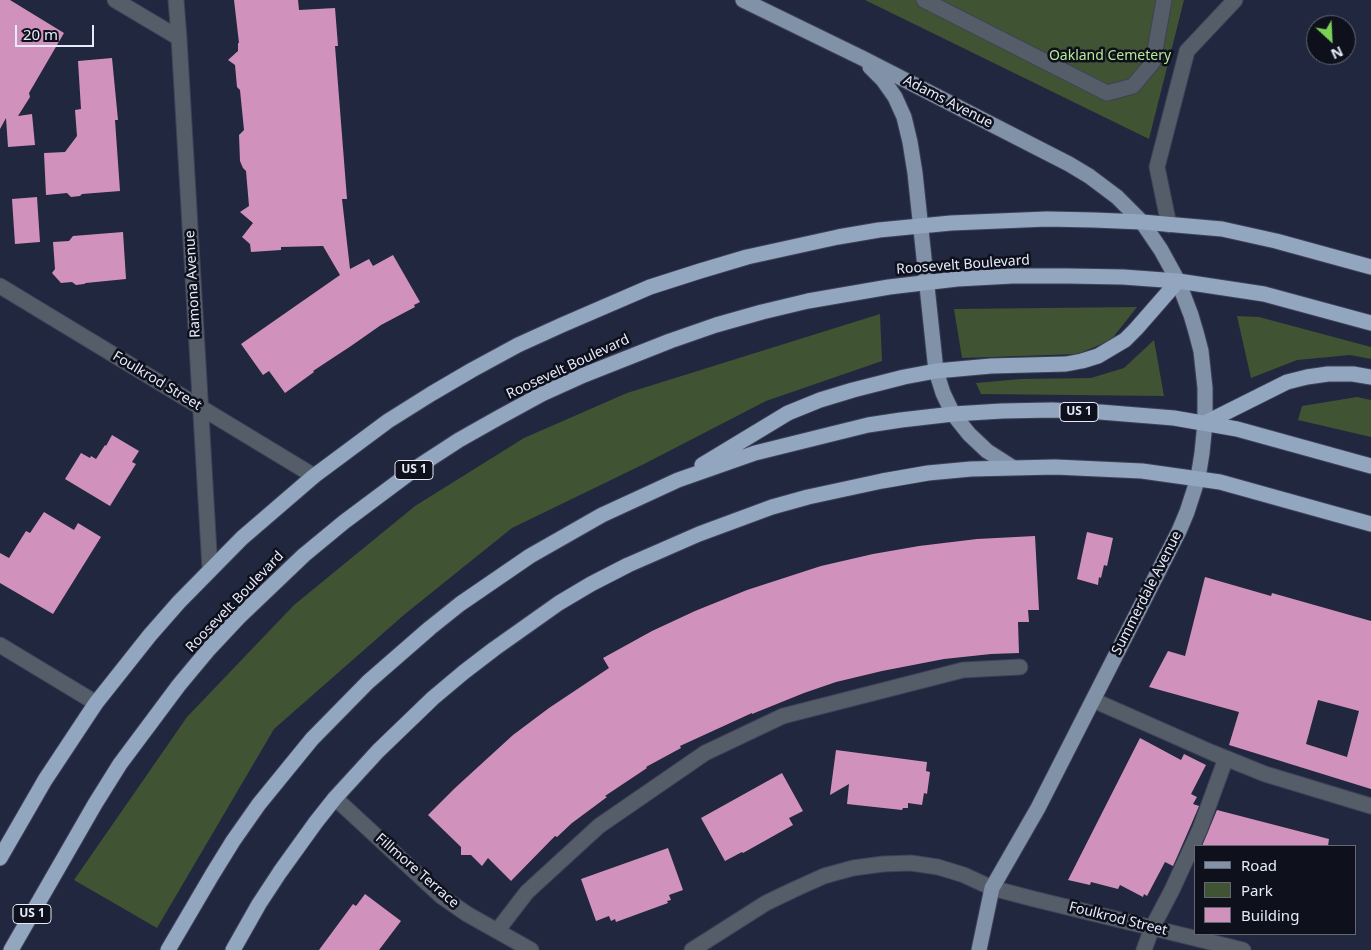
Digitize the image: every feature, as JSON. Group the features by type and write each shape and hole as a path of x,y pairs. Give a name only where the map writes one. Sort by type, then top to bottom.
{"highway":[{"path":"2,854 45,780 96,703 179,602 261,520 314,476 388,421 431,394 518,346 650,287 755,255 838,237 879,230 998,220 1047,219 1142,222 1222,229 1371,266"},
{"name":"Roosevelt Boulevard","path":"12,950 94,804 120,764 179,685 209,649 274,582 344,522 419,466 459,440 542,394 610,364 716,325 808,301 889,287 957,279 1059,276 1178,281 1264,294 1371,323"},
{"path":"678,480 788,413 820,400 904,377 936,371 991,366 1066,364 1098,356 1130,334 1178,281"},
{"path":"1205,423 1287,382 1306,377 1336,374 1371,377"},
{"name":"US 1","path":"169,948 233,841 260,804 312,739 368,682 460,604 530,556 602,515 678,480 755,454 868,425 953,414 1002,411 1052,410 1143,415 1205,423 1371,466"},
{"path":"232,950 280,872 335,798 378,751 433,698 500,644 559,603 628,565 699,534 772,507 855,486 915,475 1012,467 1097,468 1198,478 1220,482 1371,524"}],"main road":[{"name":"Adams Avenue","path":"743,0 862,58 1076,168 1117,197 1142,222"},
{"path":"862,58 883,80 895,97 904,117 910,142 936,371 943,393 953,414 969,434 987,451 1012,467"},
{"name":"Summerdale Avenue","path":"979,950 992,888 1038,808 1179,530 1198,478 1205,423 1205,388 1201,351 1191,315 1178,281 1161,250 1142,222"}],"street":[{"path":"115,0 179,38"},
{"name":"Ramona Avenue","path":"176,0 210,569"},
{"path":"924,0 1107,93 1132,86 1153,62 1164,0"},
{"path":"1169,224 1157,167 1187,51 1235,0"},
{"name":"Foulkrod Street","path":"0,286 314,476"},
{"path":"0,645 96,703"},
{"path":"497,931 527,892 599,826 705,753 783,716 963,670 1020,666"},
{"path":"1093,700 1265,774 1371,806"},
{"path":"1144,950 1152,928 1200,829 1226,758"},
{"name":"Fillmore Terrace","path":"335,798 441,896 467,914 531,950"},
{"path":"692,950 766,904 793,890 824,876 853,868 911,863 938,867 964,875 992,888"},
{"name":"Foulkrod Street","path":"992,888 1243,950"}],"green space":[{"name":"Oakland Cemetery","path":"865,0 1184,0 1149,139"},
{"path":"1137,307 1111,340 1078,354 962,358 954,309"},
{"path":"880,314 882,361 766,401 644,464 512,528 405,614 274,729 157,928 74,880 187,717 294,605 415,506 524,438 627,393"},
{"path":"1237,316 1259,317 1371,347 1371,359 1350,355 1297,360 1251,378"},
{"path":"1154,340 1164,396 981,394 976,383 1021,379 1091,378 1124,368"},
{"path":"1357,397 1371,400 1371,437 1298,420 1302,406"}],"building":[{"path":"0,0 10,0 64,33 29,93 30,97 18,116 32,114 35,145 8,147 6,118 0,129"},
{"path":"234,0 298,0 299,10 335,8 338,46 335,46 347,199 342,199 350,269 369,259 373,266 393,255 420,302 414,305 415,307 381,325 313,371 285,393 269,371 263,375 241,344 340,275 323,246 281,247 281,250 251,252 250,244 242,237 253,223 240,212 249,206 246,171 240,161 239,135 244,130 240,90 237,87 235,65 228,60 238,51 239,43"},
{"path":"112,58 118,120 115,120 120,191 82,194 71,197 67,193 46,195 44,153 65,152 77,136 75,110 81,109 78,61"},
{"path":"37,197 40,242 15,244 12,199"},
{"path":"123,232 126,279 76,285 72,282 61,283 52,273 55,269 53,242 69,241 73,236"},
{"path":"112,435 139,451 132,462 136,464 110,506 65,479 81,453 96,459"},
{"path":"44,512 74,530 78,523 101,537 53,614 0,583 0,553 9,558 26,531 30,533"},
{"path":"1087,532 1113,538 1107,566 1104,565 1098,585 1077,579"},
{"path":"1035,536 1039,610 1028,610 1029,622 1018,622 1019,653 944,659 882,671 836,682 752,713 680,746 681,748 646,767 605,796 607,797 572,823 557,837 555,836 511,881 488,858 482,866 471,855 461,855 461,847 428,815 513,735 549,708 609,668 603,658 652,631 695,611 747,590 821,566 873,554 977,539"},
{"path":"1205,577 1271,596 1272,593 1371,621 1371,789 1229,745 1239,712 1149,687 1168,651 1185,656","holes":["1318,700 1359,711 1347,757 1306,744"]},
{"path":"1140,738 1181,760 1184,754 1206,765 1191,794 1197,797 1193,804 1199,806 1173,866 1165,862 1147,896 1144,894 1143,897 1120,885 1118,889 1091,882 1090,885 1068,880"},
{"path":"836,750 927,762 926,771 930,772 927,794 924,793 922,805 908,803 908,808 903,808 902,810 847,804 849,784 830,795"},
{"path":"782,773 803,811 789,818 793,825 725,861 701,818"},
{"path":"1217,810 1329,839 1328,845 1202,845"},
{"path":"668,848 683,890 669,895 671,900 667,901 668,903 616,922 615,919 611,921 609,916 596,921 581,879"},
{"path":"365,894 401,921 379,950 319,950 353,904 356,906"}]}
